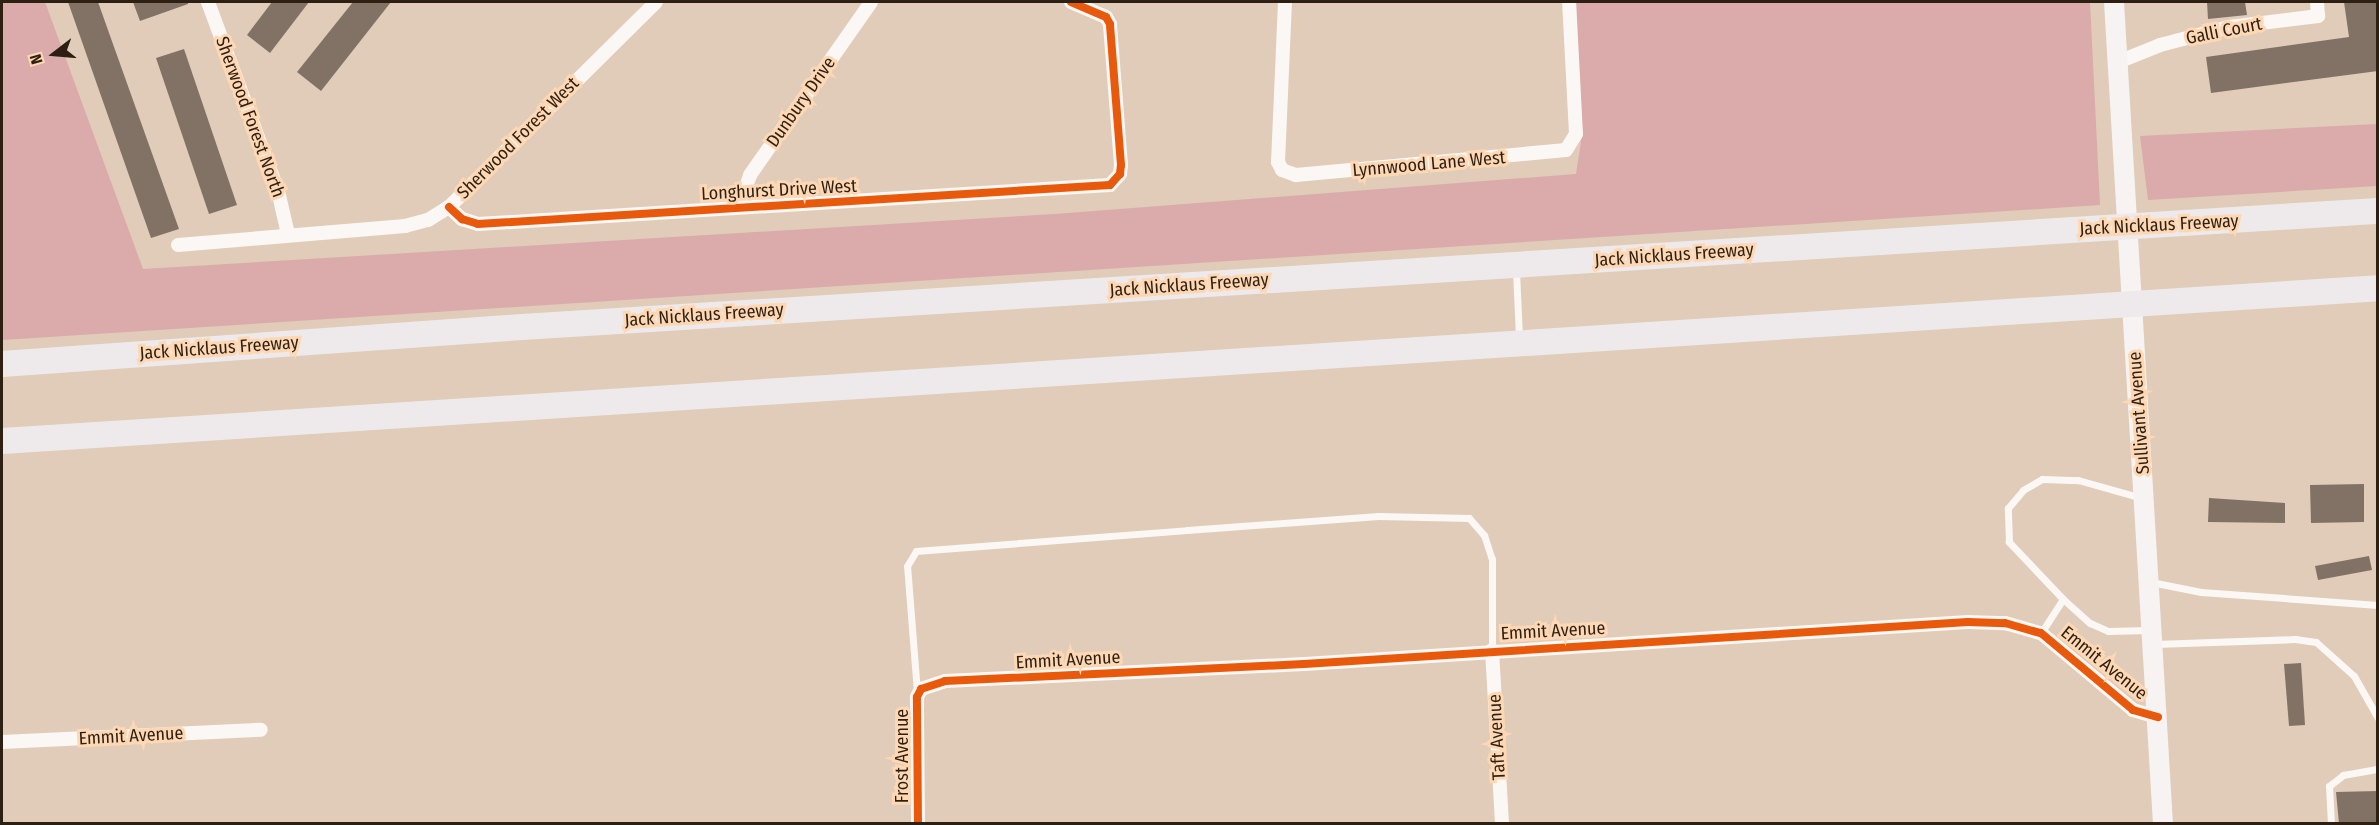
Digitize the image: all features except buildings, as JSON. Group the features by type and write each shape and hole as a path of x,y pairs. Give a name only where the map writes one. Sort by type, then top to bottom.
{"highway":[{"name":"Jack Nicklaus Freeway","path":"2,364 1516,264 2378,211"},
{"path":"2,441 2378,288"},
{"path":"2,446 101,434"}],"street":[{"name":"Sherwood Forest North","path":"208,2 278,191 288,234"},
{"name":"Sherwood Forest West","path":"178,245 405,226 428,220 449,207 656,2"},
{"name":"Dunbury Drive","path":"738,207 750,175 871,2"},
{"name":"Longhurst Drive West","path":"449,207 462,219 478,224 1116,182 1121,165 1112,32 1106,17 1071,2"},
{"name":"Lynnwood Lane West","path":"1285,2 1278,153 1282,170 1296,175 1559,154 1572,144 1576,135 1569,2"},
{"name":"Sullivant Avenue","path":"2114,2 2151,582 2163,824"},
{"name":"Galli Court","path":"2118,62 2160,45 2229,27 2318,16 2317,2"},
{"name":"Emmit Avenue","path":"919,693 945,681 1305,664 1492,650 1968,622 2005,623 2041,633 2133,710 2158,717"},
{"name":"Taft Avenue","path":"1492,650 1502,824"},
{"name":"Frost Avenue","path":"918,824 919,693"},
{"name":"Emmit Avenue","path":"2,742 261,730"}],"lane":[{"path":"1516,264 1519,343"},
{"path":"2144,499 2078,480 2042,479 2023,489 2008,508 2008,542 2063,599 2090,623 2108,631 2154,637 2295,639 2316,642 2354,676 2378,718"},
{"path":"919,693 907,566 916,551 938,549 1378,516 1469,518 1484,535 1492,559 1492,650"},
{"path":"2151,582 2201,592 2378,605"},
{"path":"2041,633 2063,599"},
{"path":"2331,824 2329,786 2343,775 2378,769"}],"shaded area":[{"path":"2,2 45,2 143,269 1055,214 1576,174 1581,142 1576,2 2090,2 2100,205 2,340"},
{"path":"2377,124 2377,186 2148,200 2140,136"}],"cycle path":[{"path":"449,207 462,219 478,224 1110,185 1120,174 1121,165 1110,24 1106,17 1071,2"},
{"path":"918,824 917,697 921,689 945,681 1304,664 1968,622 2005,623 2041,633 2133,710 2158,717"}]}
